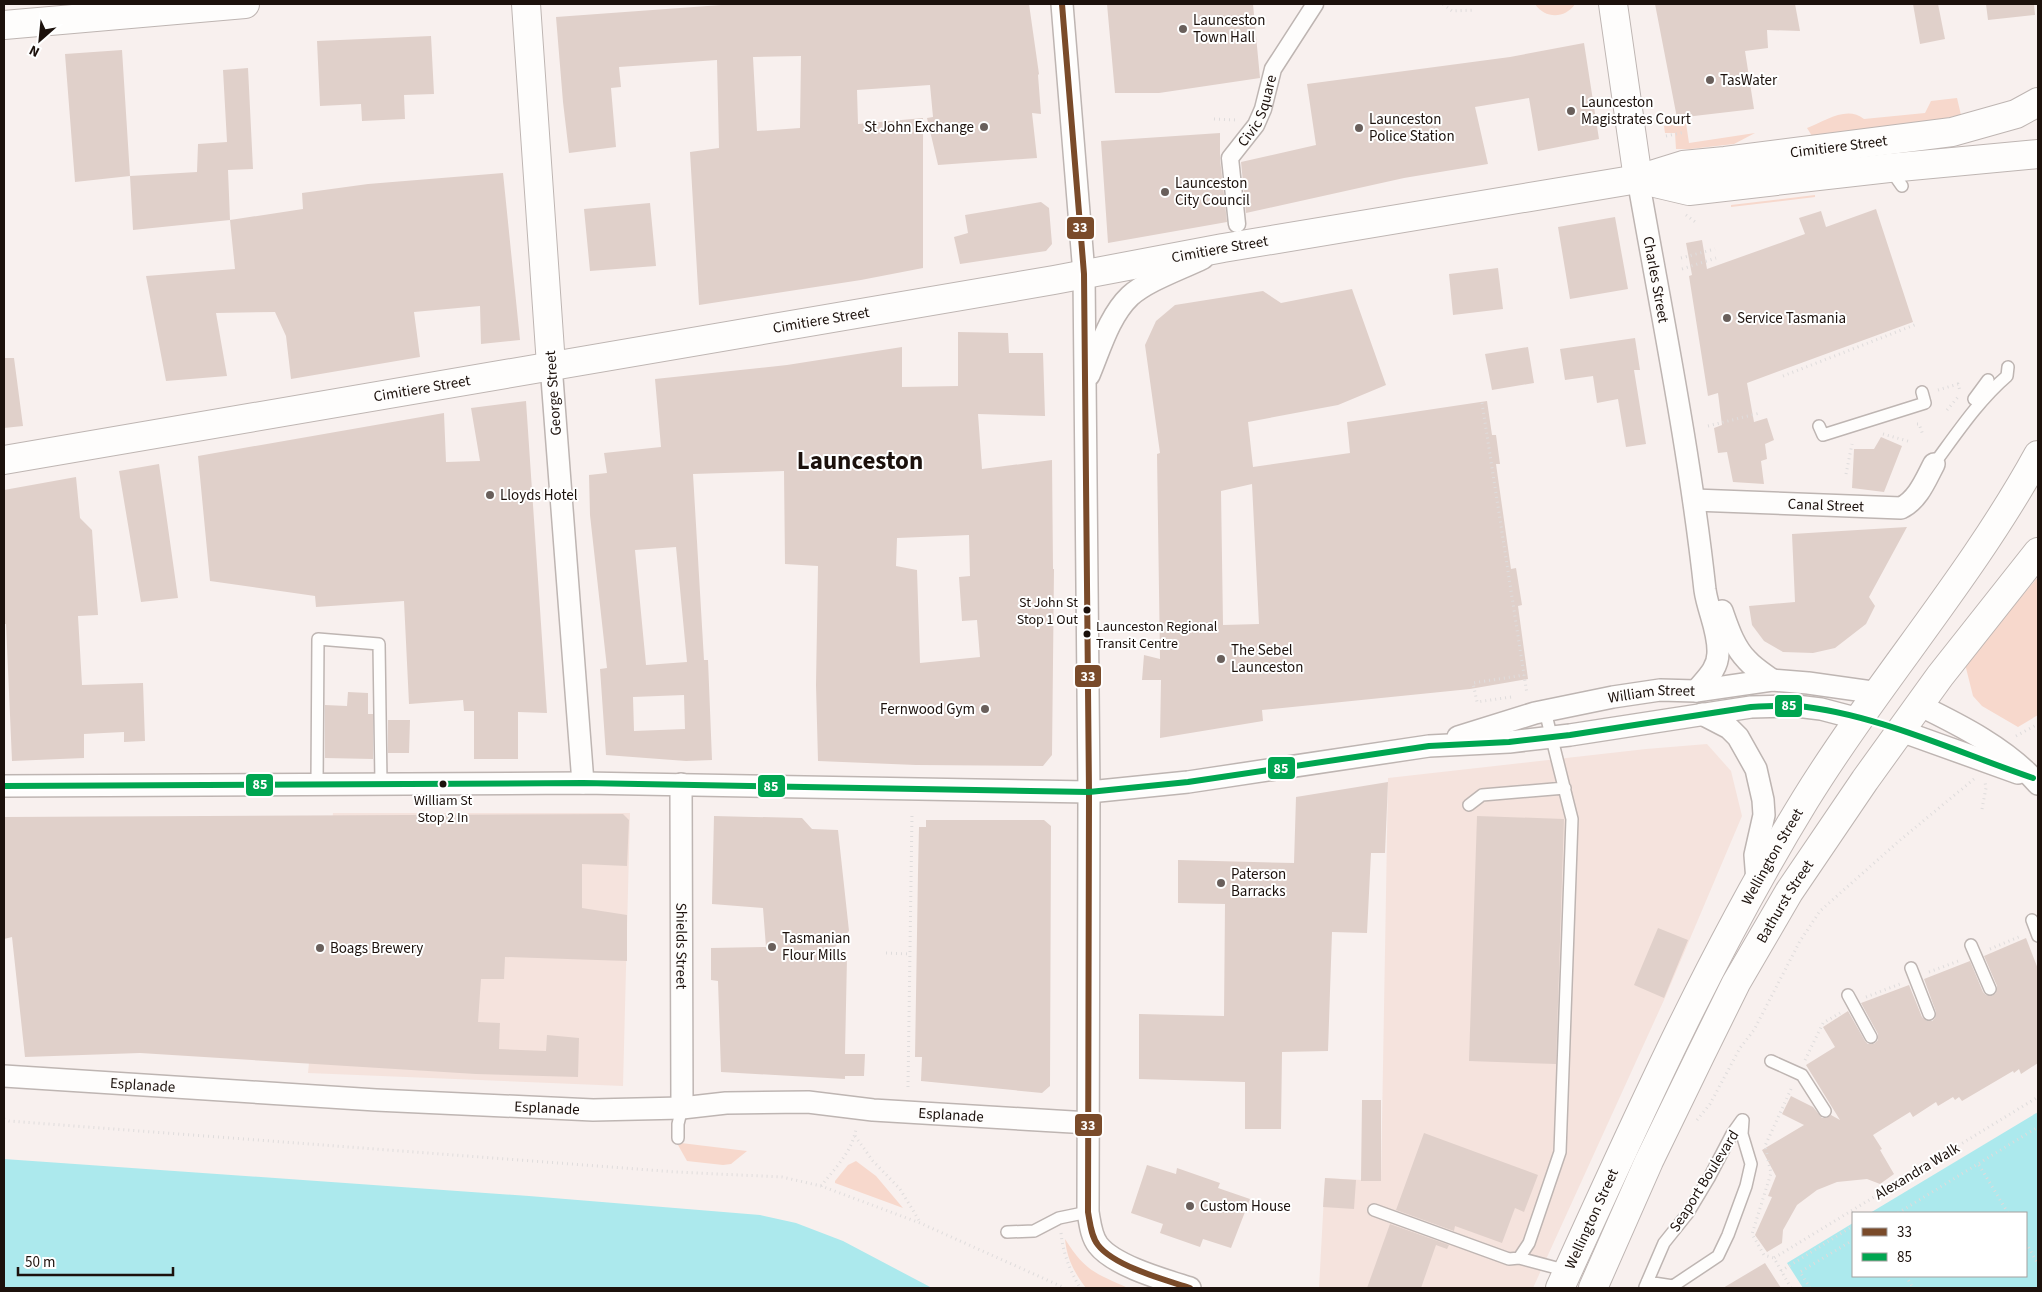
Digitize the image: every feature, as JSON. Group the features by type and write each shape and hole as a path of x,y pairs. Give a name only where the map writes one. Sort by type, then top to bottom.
{"main road":[{"path":"4,25 245,4"},
{"name":"George Street","path":"526,4 551,365"},
{"name":"Charles Street","path":"1613,4 1638,179"},
{"name":"Cimitiere Street","path":"4,460 1084,274 1223,248 1638,179 1683,165 1952,132 2016,114 2038,102"},
{"name":"Cimitiere Street","path":"1638,179 1689,191 1896,177 2038,154"},
{"name":"Wellington Street","path":"1564,1280 1684,1022 1757,881 1805,800 1859,718 1987,540 2022,486 2038,456"},
{"name":"Bathurst Street","path":"1593,1288 1649,1161 1736,983 1790,892 1865,780 1951,661 2038,552"},
{"path":"1878,694 1919,705"},
{"path":"1859,718 1901,731"}],"street":[{"path":"1062,4 1084,274 1090,792 1088,1212 1090,1228 1097,1245 1108,1255 1128,1266 1190,1288"},
{"name":"Civic Square","path":"1237,224 1230,158 1256,125 1263,109 1273,69 1315,4"},
{"name":"Charles Street","path":"1638,179 1694,500 1703,557 1706,592 1718,640 1715,667 1696,691"},
{"path":"1085,384 1109,327 1129,297 1148,285 1223,248"},
{"name":"George Street","path":"551,365 583,783"},
{"name":"Canal Street","path":"1694,500 1901,508 1915,499 1934,464"},
{"name":"Charles Street","path":"1703,557 1732,637 1746,660 1772,680"},
{"name":"William Street","path":"1429,746 1545,711 1660,690 1696,691 1772,680 1808,683 1878,694"},
{"path":"1919,705 1947,718 2001,752 2035,781"},
{"name":"William Street","path":"4,786 583,783 1090,792 1188,782 1429,746 1508,742 1552,737 1751,707 1796,706 1821,709 1859,718"},
{"path":"1702,714 1729,728 1738,737 1756,769 1762,791 1764,815 1755,855 1757,881"},
{"path":"1901,731 2035,781"},
{"name":"Shields Street","path":"681,784 682,1108"},
{"name":"Esplanade","path":"4,1076 376,1100 593,1110 682,1108 726,1103 774,1101 808,1102 859,1108 1089,1123"}],"lane":[{"path":"2008,371 1953,448 1934,464 1989,392 2008,371"},
{"path":"1934,464 1947,434 1987,375 1989,392"},
{"path":"1819,426 1823,435 1925,403 1922,392"},
{"path":"317,783 318,639 379,644 381,783"},
{"path":"1519,1258 1529,1243 1560,1152 1572,819 1545,711"},
{"path":"1469,805 1482,795 1565,788"},
{"path":"1973,950 1990,989"},
{"path":"1913,973 1929,1014"},
{"path":"1851,1000 1871,1037"},
{"path":"1771,1061 1802,1075 1824,1111"},
{"path":"678,1138 678,1124 682,1108"},
{"name":"Seaport Boulevard","path":"1743,1120 1742,1134 1751,1164 1750,1173 1718,1256 1674,1286 1646,1285 1664,1243 1688,1213 1732,1134 1743,1120"},
{"path":"1374,1210 1509,1259 1519,1258 1564,1280"},
{"path":"1007,1232 1034,1232 1059,1218 1088,1212"}],"path":[{"path":"1443,4 1452,11 1475,10"},
{"path":"1666,136 1685,132"},
{"path":"1690,218 1698,224"},
{"path":"1681,258 1715,249"},
{"path":"1682,269 1716,258"},
{"path":"1783,376 1917,324"},
{"path":"1937,391 1958,384 1960,392 1948,410"},
{"path":"1482,403 1525,687"},
{"path":"1708,426 1760,413"},
{"path":"1910,426 1919,424 1923,435"},
{"path":"1875,437 1892,432"},
{"path":"1883,434 1911,442"},
{"path":"1846,474 1850,445 1858,442"},
{"path":"1517,696 1478,702 1473,683 1524,675"},
{"path":"2010,741 2013,737 2038,724"},
{"path":"1692,1126 1710,1104 1740,1048 1754,1030 1800,941 1820,911 1899,841 1976,778"},
{"path":"1982,809 1986,788 1984,780"},
{"path":"908,1087 912,813"},
{"path":"1791,1288 1774,1258 1764,1255 1752,1234 1771,1173 1765,1146 1822,1023 1851,1000 1865,997 1913,973 2035,929"},
{"path":"886,953 910,954"},
{"name":"Alexandra Walk","path":"1774,1258 2038,1097"},
{"path":"821,1186 847,1153 855,1136 859,1108"},
{"path":"4,1119 9,1122 676,1172 782,1176 821,1186 920,1223 1065,1288"},
{"path":"1900,1212 2038,1127"},
{"path":"855,1136 874,1161 900,1189 920,1223"},
{"path":"1979,1165 2007,1212"},
{"path":"1781,1271 1852,1227"},
{"path":"1061,1228 1063,1250 1068,1265 1080,1288"},
{"path":"1810,1288 1800,1272 1852,1241"},
{"path":"2027,1245 2038,1264"},
{"path":"1907,1277 1914,1288"}],"shaded area":[{"path":"1535,4 1575,4 1561,15 1549,15"},
{"path":"1957,98 1961,115 1906,126 1812,136 1807,128 1828,118 1843,114 1857,115 1864,119 1925,113 1931,101"},
{"path":"1686,123 1689,143 1755,133 1734,144 1676,149 1675,133 1665,133 1664,126"},
{"path":"1815,195 1815,197 1731,207 1731,205"},
{"path":"2038,577 2038,715 2018,727 1982,706 1973,696 1965,664"},
{"path":"1707,744 1731,771 1742,816 1664,1000 1533,1288 1319,1288 1325,1178 1381,1181 1388,778"},
{"path":"333,813 630,813 623,1086 308,1073"},
{"path":"681,1143 747,1151 731,1164 723,1165 687,1161 678,1145"},
{"path":"856,1161 876,1176 903,1208 835,1183 848,1165"},
{"path":"1065,1239 1085,1265 1107,1279 1128,1288 1086,1288 1072,1265 1067,1253"}],"water":[{"path":"2038,1112 2038,1288 1803,1288 1787,1263 1852,1224 1852,1277 2027,1277 2027,1212 1872,1212"},
{"path":"4,1159 529,1196 760,1215 796,1223 843,1241 932,1288 4,1288"}],"building":[{"path":"735,4 1029,4 1039,74 1041,114 1032,113 1037,158 938,165 927,118 933,117 930,85 857,90 858,124 923,118 923,268 861,280 699,305 690,152 719,148 717,60 619,67 621,87 611,88 616,147 569,153 556,17","holes":["801,56 800,128 757,131 753,57"]},
{"name":"Launceston Town Hall","path":"1107,4 1253,4 1260,78 1159,93 1115,93"},
{"name":"TasWater","path":"1655,4 1795,4 1800,31 1767,30 1768,48 1745,51 1754,109 1677,118"},
{"path":"1913,4 1938,4 1945,39 1920,44"},
{"path":"1986,4 2034,4 2035,15 1988,20"},
{"path":"431,36 434,94 404,95 405,119 362,121 361,104 320,106 317,41"},
{"path":"1584,43 1599,139 1538,151 1529,98 1475,107 1488,164 1404,178 1246,213 1241,162 1316,145 1307,84 1510,57"},
{"path":"122,50 130,176 75,182 65,54"},
{"path":"248,68 253,169 228,170 230,220 133,230 130,176 197,172 198,144 227,142 223,70"},
{"name":"Launceston City Council","path":"1220,133 1220,159 1227,222 1108,243 1101,141"},
{"path":"503,173 520,340 481,344 480,306 414,312 420,357 291,379 286,336 275,312 216,313 227,376 166,381 146,276 235,269 230,220 303,209 302,193 368,184"},
{"path":"1041,202 1049,208 1052,244 1046,251 960,264 954,237 968,233 965,215"},
{"path":"650,203 656,266 590,271 584,209"},
{"path":"1876,209 1913,322 1747,383 1754,422 1767,418 1774,440 1765,444 1767,459 1761,461 1764,484 1733,482 1727,452 1718,453 1714,428 1722,425 1718,393 1708,396 1689,276 1692,275 1686,243 1702,240 1707,269 1805,234 1799,218 1821,211 1826,227"},
{"path":"1615,217 1628,289 1570,299 1558,227"},
{"path":"1498,268 1503,309 1453,315 1449,274"},
{"path":"1352,289 1386,385 1338,405 1248,422 1253,467 1350,453 1347,422 1487,401 1492,435 1496,435 1500,464 1496,464 1511,569 1516,568 1522,605 1518,606 1528,679 1470,689 1262,710 1263,721 1160,738 1161,680 1142,680 1144,655 1160,659 1157,454 1160,453 1145,345 1156,321 1175,305 1263,291 1281,303","holes":["1252,484 1259,624 1223,625 1221,491"]},
{"path":"958,332 1008,333 1009,353 1043,353 1045,416 978,414 982,469 1052,460 1054,569 1052,755 1043,766 916,765 818,761 816,685 818,566 785,564 784,471 693,474 704,660 708,660 712,760 686,761 606,755 600,669 607,668 590,515 589,475 607,473 604,453 661,447 655,379 787,365 902,347 902,387 958,386","holes":["969,535 970,576 959,577 962,621 977,620 980,657 920,663 917,570 896,566 897,538","676,547 687,662 646,665 635,550","684,695 685,729 634,731 633,697"]},
{"path":"1635,338 1640,370 1634,370 1646,444 1626,447 1618,399 1597,403 1593,376 1565,380 1560,349"},
{"path":"1528,347 1534,383 1492,390 1485,354"},
{"path":"4,358 14,358 23,426 4,428"},
{"path":"526,401 547,713 518,712 518,759 474,759 474,711 464,711 463,700 409,704 404,601 316,607 315,596 210,581 198,456 444,413 446,462 480,461 471,408"},
{"path":"1881,437 1902,446 1884,492 1852,488 1854,449 1874,449"},
{"path":"159,464 178,598 141,602 119,471"},
{"path":"76,477 80,518 92,530 98,615 78,616 82,685 143,683 145,741 124,742 124,732 84,734 84,758 12,761 6,624 4,624 4,490"},
{"path":"1907,527 1869,597 1875,606 1866,624 1835,648 1813,653 1783,652 1764,641 1752,625 1749,606 1795,602 1792,534"},
{"path":"348,692 368,693 368,714 373,714 373,759 325,758 325,705 347,706"},
{"path":"388,720 410,720 409,753 388,753"},
{"path":"1388,782 1385,853 1371,853 1367,933 1332,932 1328,1051 1282,1052 1281,1129 1245,1129 1245,1082 1139,1079 1139,1014 1224,1016 1225,904 1178,903 1178,860 1294,863 1296,797"},
{"name":"Boags Brewery","path":"623,814 629,820 627,866 582,864 582,908 627,915 627,961 505,957 504,979 481,979 478,1022 500,1023 499,1049 546,1051 547,1035 579,1038 578,1077 476,1074 140,1053 25,1057 12,937 4,939 4,817"},
{"name":"Tasmanian Flour Mills","path":"714,816 802,818 812,829 838,830 849,931 827,956 847,957 845,1054 865,1054 864,1076 845,1076 845,1079 721,1072 718,981 711,980 711,948 766,947 763,908 712,904"},
{"path":"1477,816 1564,819 1556,1064 1469,1061"},
{"path":"926,820 1044,820 1051,826 1050,1086 1042,1093 921,1081 922,1057 915,1057 918,872 919,827 926,827"},
{"path":"1658,928 1688,940 1664,998 1634,985"},
{"path":"2026,938 2038,969 2038,1063 2021,1074 2019,1069 2014,1073 2013,1071 1962,1101 1959,1097 1955,1100 1953,1097 1938,1106 1936,1102 1913,1117 1910,1112 1873,1135 1894,1174 1880,1184 1867,1179 1837,1182 1817,1190 1797,1205 1783,1230 1782,1243 1767,1252 1755,1235 1772,1197 1768,1196 1776,1176 1762,1150 1804,1125 1782,1114 1791,1096 1813,1107 1822,1118 1831,1115 1840,1120 1806,1065 1835,1047 1823,1027 1848,1011 1865,1041 1868,1044 1874,1044 1878,1040 1878,1034 1861,1003 1909,985 1922,1017 1927,1021 1932,1021 1935,1018 1936,1012 1924,979 1970,961 1983,992 1986,995 1992,996 1996,993 1997,986 1984,956"},
{"path":"1362,1100 1381,1100 1381,1181 1361,1181"},
{"path":"1424,1133 1538,1175 1524,1212 1515,1208 1502,1243 1455,1226 1454,1231 1396,1210"},
{"name":"Custom House","path":"1147,1165 1176,1174 1177,1168 1220,1183 1218,1188 1250,1199 1231,1248 1203,1239 1200,1247 1160,1233 1163,1224 1131,1213"},
{"path":"1325,1178 1356,1180 1354,1209 1323,1207"},
{"path":"1390,1224 1449,1245 1447,1249 1436,1245 1421,1288 1367,1288"},
{"path":"1765,1263 1781,1288 1723,1288"}],"transit line":[{"name":"33","path":"1062,4 1084,274 1089,792 1088,1212 1094,1238 1106,1253 1128,1266 1190,1288"},
{"name":"85","path":"4,786 583,783 1089,792 1188,782 1429,746 1509,742 1570,735 1751,707 1780,706 1826,710 1886,725 2033,778"}],"place":[{"name":"Launceston Town Hall","path":"1183,29"},
{"name":"TasWater","path":"1710,80"},
{"name":"Launceston Magistrates Court","path":"1571,111"},
{"name":"St John Exchange","path":"984,127"},
{"name":"Launceston Police Station","path":"1359,128"},
{"name":"Launceston City Council","path":"1165,192"},
{"name":"Service Tasmania","path":"1727,318"},
{"name":"Lloyds Hotel","path":"490,495"},
{"name":"St John St Stop 1 Out","path":"1087,610"},
{"name":"Launceston Regional Transit Centre","path":"1087,634"},
{"name":"The Sebel Launceston","path":"1221,659"},
{"name":"Fernwood Gym","path":"985,709"},
{"name":"William St Stop 2 In","path":"443,784"},
{"name":"Paterson Barracks","path":"1221,883"},
{"name":"Tasmanian Flour Mills","path":"772,947"},
{"name":"Boags Brewery","path":"320,948"},
{"name":"Custom House","path":"1190,1206"}],"district":[{"name":"Launceston","path":"860,460"}]}
